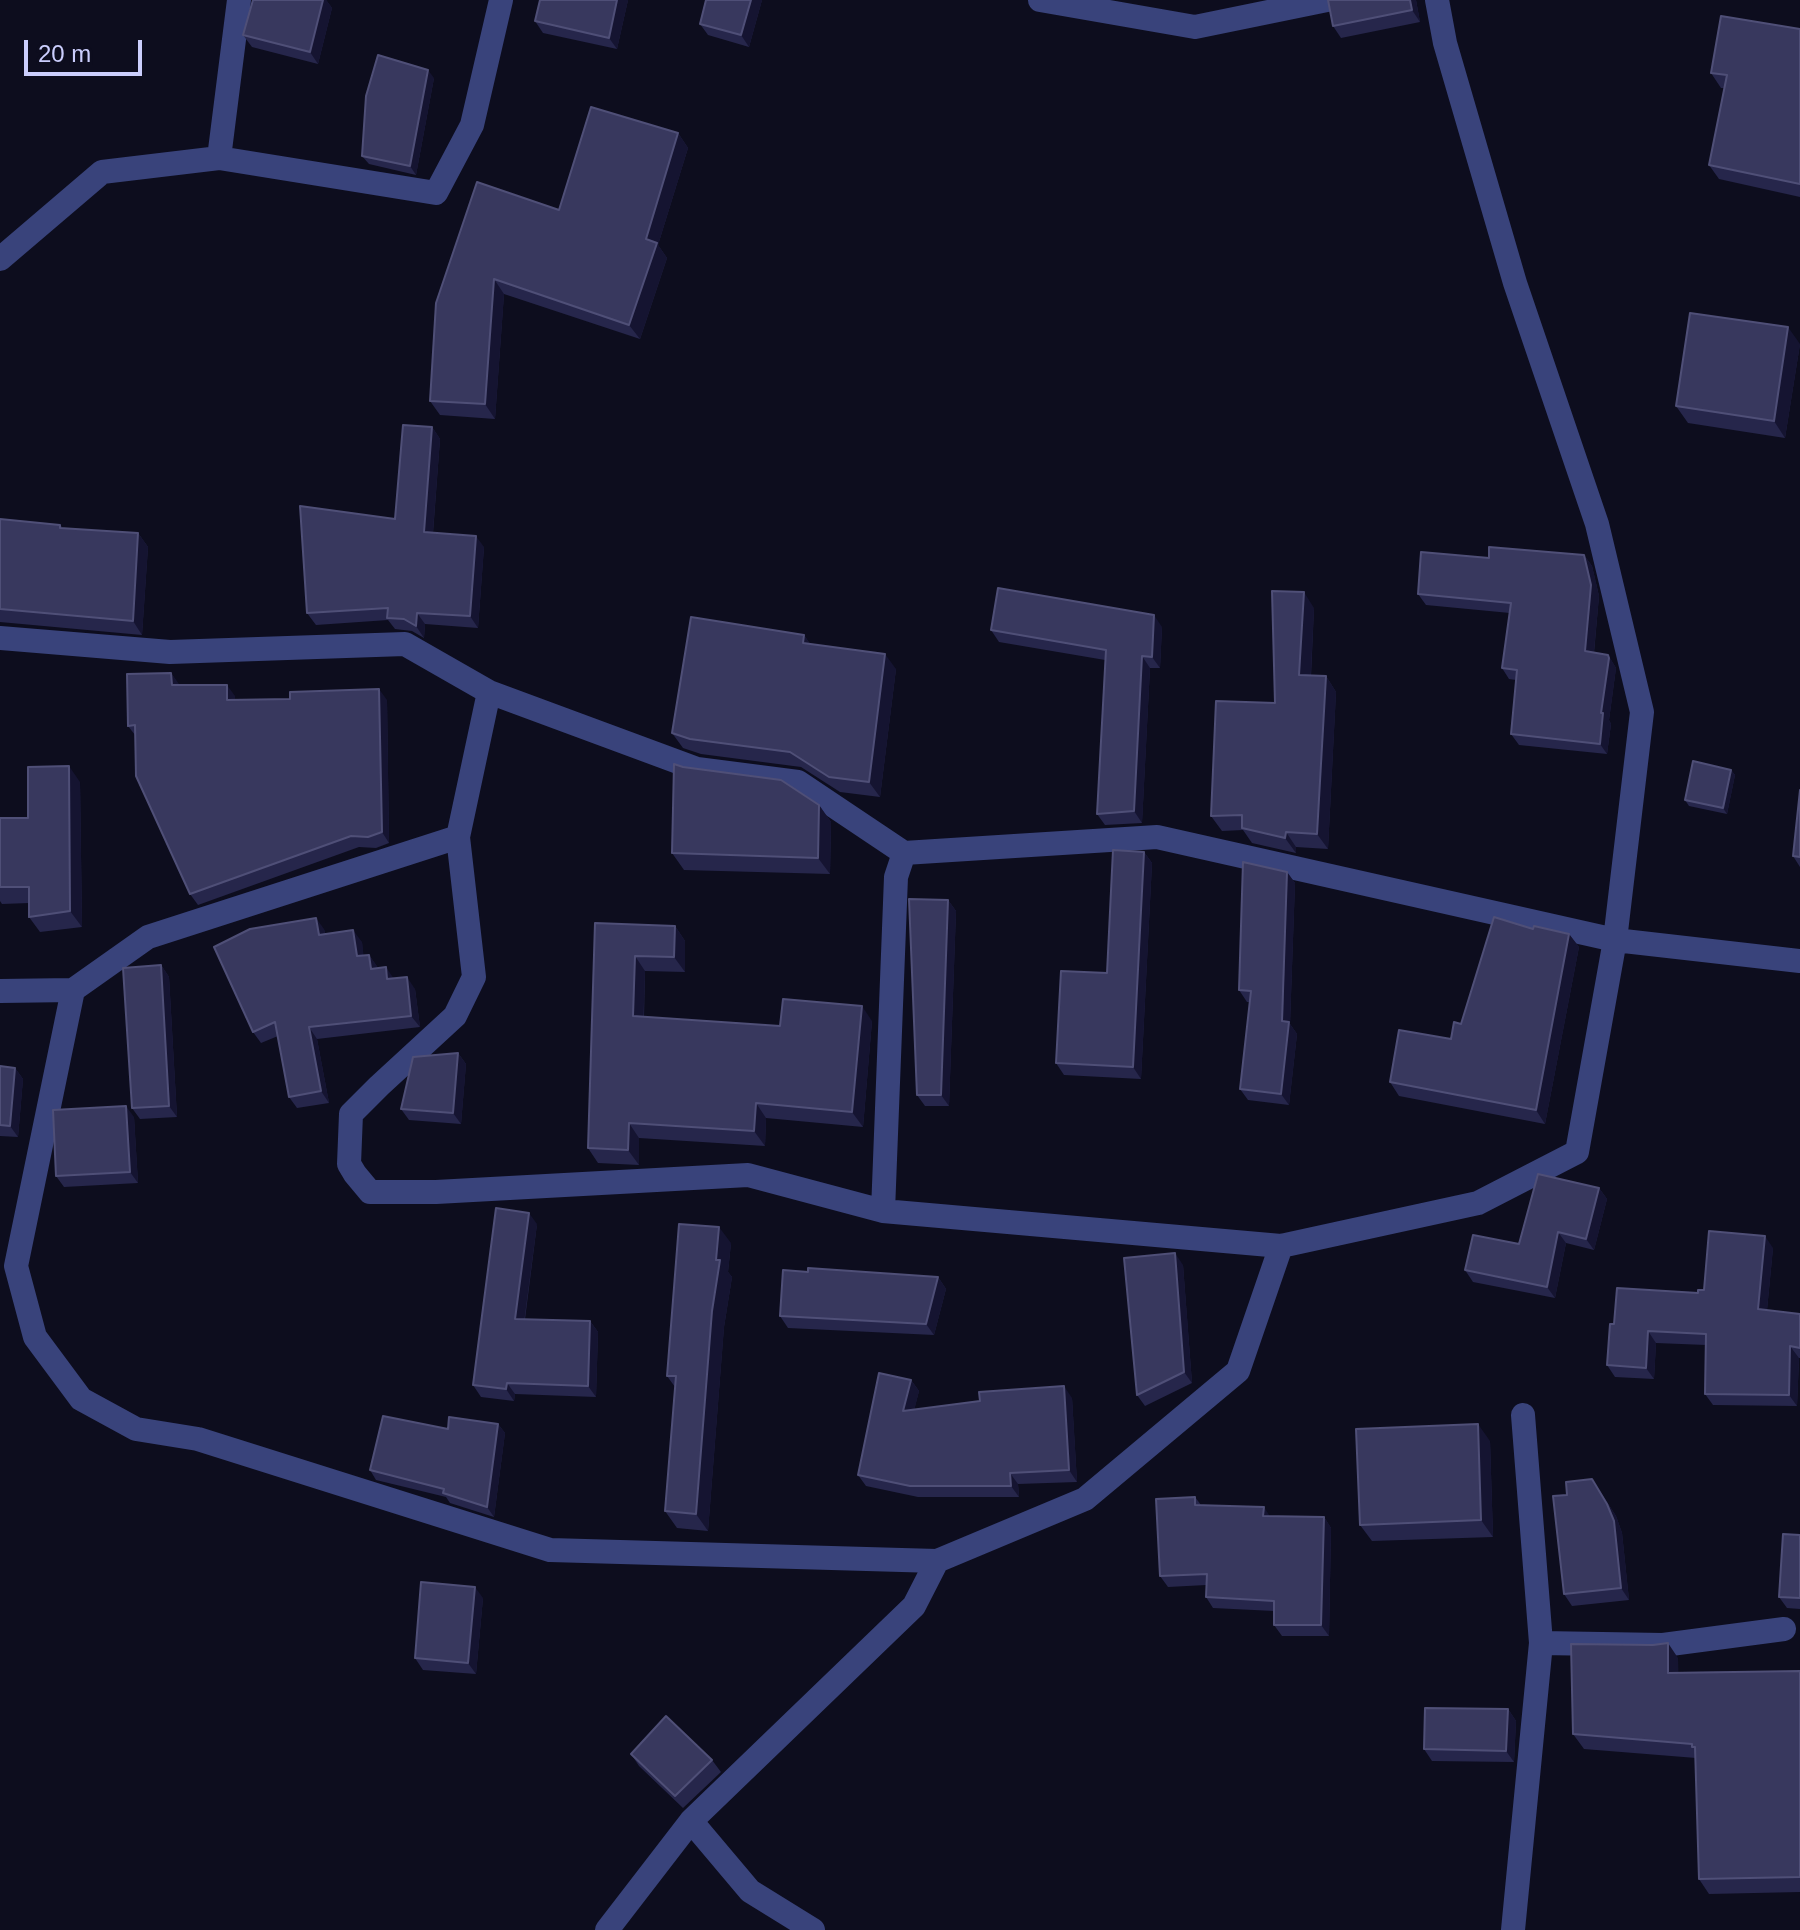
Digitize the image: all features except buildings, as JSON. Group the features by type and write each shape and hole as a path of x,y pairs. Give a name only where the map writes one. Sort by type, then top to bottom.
{"street":[{"path":"219,158 239,0"},
{"path":"0,259 102,172 219,158 436,193 472,125 501,0"},
{"path":"1040,0 1195,27 1327,0"},
{"path":"489,692 458,837 474,977 455,1016 351,1114 349,1164 370,1192 436,1192 748,1175 883,1211 1281,1246 1478,1203 1577,1152 1615,940 1642,712 1597,524 1515,283 1445,43 1437,0"},
{"path":"0,638 170,652 405,644 489,692 697,769 798,782 904,853 1157,837 1615,940 1800,961"},
{"path":"0,991 73,990 148,937 458,837"},
{"path":"883,1211 896,877 904,853"},
{"path":"73,990 16,1266 35,1337 81,1399 136,1429 198,1439 550,1550 937,1561 1085,1499 1238,1371 1281,1246"},
{"path":"1513,1930 1541,1643 1523,1415"},
{"path":"607,1930 691,1821 914,1606 937,1561"},
{"path":"1541,1643 1663,1645 1784,1629"},
{"path":"691,1821 750,1891 813,1930"}]}
